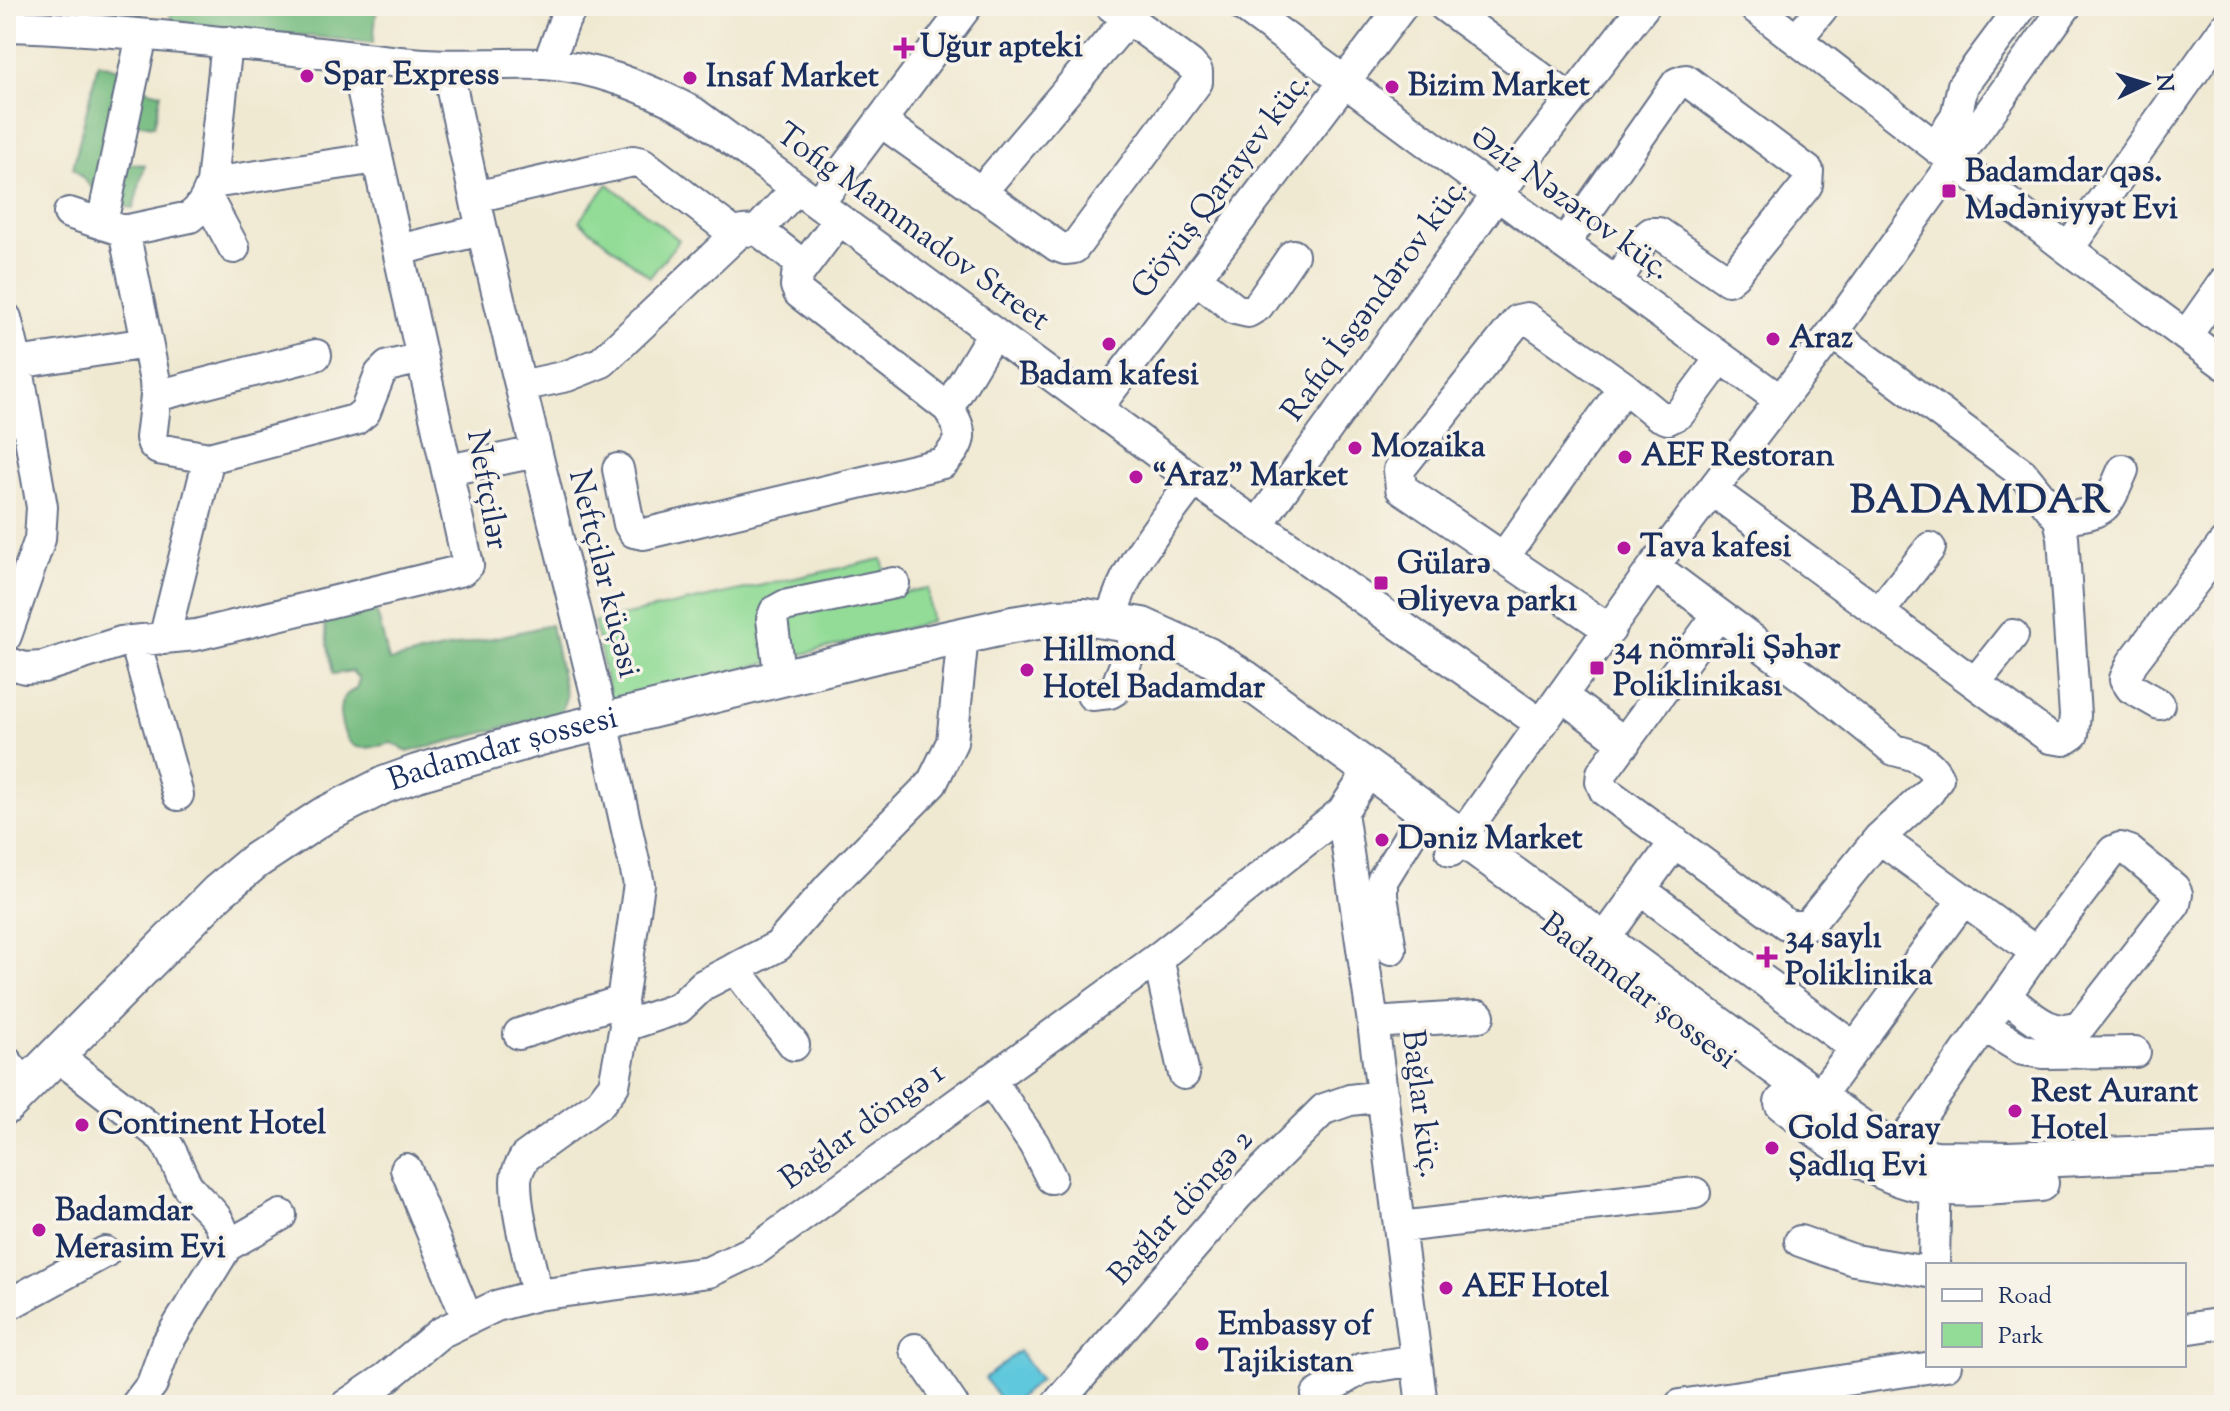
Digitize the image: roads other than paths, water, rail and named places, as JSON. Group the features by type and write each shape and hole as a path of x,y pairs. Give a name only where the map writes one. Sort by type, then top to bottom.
{"main road":[{"name":"Badamdar şossesi","path":"13,1085 56,1055 218,892 291,834 356,799 417,773 540,737 963,636 1056,618 1166,635 1244,678 1358,788 1456,844 1847,1151 1891,1174 2224,1175"},
{"name":"Badamdar şossesi","path":"1358,788 1456,844 1603,941 1870,1135 1936,1173 2009,1160 2224,1151"}],"street":[{"path":"548,64 573,6"},
{"path":"618,469 629,524 634,532 644,534 943,463 957,448 960,434 957,421 948,408 799,293 796,286 797,276 804,266 818,204 967,6"},
{"name":"Əziz Nəzərov küç.","path":"1243,6 1720,359 1780,400"},
{"name":"Göyüş Qarayev küç.","path":"1097,408 1402,6"},
{"path":"1444,6 1570,99"},
{"name":"Rafiq İsgəndərov küç.","path":"1258,524 1497,195 1644,6"},
{"path":"1753,6 2068,249 2224,364"},
{"path":"1797,39 1824,6"},
{"path":"1945,154 1963,85 2022,6"},
{"path":"1456,844 1654,566 1832,333 1945,154 2066,6"},
{"path":"880,121 980,193 1057,246 1074,248 1197,82 1197,72 1120,12 980,193"},
{"name":"Tofig Mammadov Street","path":"6,26 47,16 142,35 447,67 548,64 644,87 693,112 1194,480 1541,724"},
{"path":"2068,249 2224,29"},
{"path":"142,35 113,227 147,343 156,396 153,444 158,449 209,458 355,420 365,412 380,374 388,366 422,358"},
{"path":"69,213 113,227 190,217 197,212 210,190 227,42"},
{"name":"Neftçilər","path":"6,662 25,668 43,667 121,642 196,635 463,570 468,565 355,57"},
{"name":"Neftçilər küçəsi","path":"447,67 482,230 603,722 639,884 614,1085 600,1103 525,1157 518,1169 519,1206 537,1295"},
{"path":"1564,244 1677,83 1686,80 1808,171 1807,185 1728,280 1659,233 1651,233 1616,282"},
{"path":"210,190 377,158"},
{"path":"475,197 633,161 642,163 804,266"},
{"path":"210,190 234,248"},
{"path":"521,386 567,376 602,362 747,232 818,204"},
{"path":"398,250 482,230"},
{"path":"1197,279 1235,309 1248,312 1258,306 1293,255"},
{"path":"2186,336 2224,282"},
{"path":"6,318 15,392 42,507 40,539 6,636"},
{"path":"1610,630 1401,488 1399,470 1518,320 1527,318 1658,415 1668,419 1680,413 1720,359"},
{"path":"948,408 993,333"},
{"path":"1713,491 2050,738 2064,740 2073,734 2075,715 2063,537 2059,519 2023,474 1832,333"},
{"path":"15,392 147,343"},
{"path":"156,396 316,355"},
{"path":"1504,557 1624,387"},
{"path":"448,470 536,452"},
{"path":"178,795 149,640 209,458"},
{"path":"2059,519 2100,512 2109,502 2123,470"},
{"path":"1092,695 1115,690 1124,627 1116,599 1129,570 1194,480"},
{"path":"2159,704 2131,688 2125,679 2132,663 2224,543"},
{"path":"1879,612 1930,548"},
{"path":"1654,566 1815,686 1894,750 1910,753 1933,769 1938,778 1936,784 1879,838 1810,923 1799,927 1786,924 1605,791 1601,782 1602,773 1718,615"},
{"path":"780,679 772,619 775,611 784,606 894,583"},
{"path":"1975,683 2013,635"},
{"path":"519,1034 623,1014 679,1008 703,985 778,946 830,886 932,783 952,742 963,636"},
{"path":"1562,696 1625,743"},
{"name":"Bağlar döngə 1","path":"346,1405 386,1378 440,1333 496,1306 537,1295 709,1272 757,1249 1158,958 1358,788"},
{"name":"Bağlar küç.","path":"1358,788 1373,1023 1422,1405"},
{"path":"1391,949 1382,881 1417,824"},
{"path":"1879,838 2036,952"},
{"path":"1603,941 1675,842"},
{"path":"1898,1149 2005,996 2036,952 2113,851 2120,848 2129,851 2174,888 2177,894 2175,904 2081,1025 2071,1031 2058,1031 2005,996"},
{"path":"1641,890 1855,1048"},
{"path":"1818,1098 1964,899"},
{"path":"1158,958 1184,1074"},
{"path":"735,968 794,1045"},
{"path":"1373,1023 1479,1016"},
{"path":"1984,1026 2023,1050 2043,1053 2135,1052"},
{"path":"56,1055 162,1137 172,1149 189,1187 222,1224 227,1246"},
{"path":"990,1079 1034,1144 1051,1178"},
{"name":"Bağlar döngə 2","path":"1056,1405 1237,1196 1324,1109 1350,1100 1383,1096"},
{"path":"406,1169 467,1318"},
{"path":"1934,1263 1936,1173"},
{"path":"1400,1227 1695,1193"},
{"path":"136,1405 152,1384 166,1345 227,1246 281,1215"},
{"path":"1800,1241 1854,1260 1926,1272"},
{"path":"7,1301 105,1252"},
{"path":"2186,1329 2224,1323"},
{"path":"915,1349 953,1405"},
{"path":"1317,1395 1361,1369 1415,1360"},
{"path":"1680,1405 1930,1367"}],"water":[{"path":"1019,1351 1040,1380 1009,1405 1004,1405 985,1378"}],"place":[{"name":"Uğur apteki","path":"904,48"},
{"name":"Spar Express","path":"307,76"},
{"name":"Insaf Market","path":"690,78"},
{"name":"Bizim Market","path":"1392,87"},
{"name":"Badamdar qəs. Mədəniyyət Evi","path":"1949,191"},
{"name":"Araz","path":"1773,339"},
{"name":"Badam kafesi","path":"1109,344"},
{"name":"Mozaika","path":"1355,448"},
{"name":"AEF Restoran","path":"1625,457"},
{"name":"“Araz” Market","path":"1136,477"},
{"name":"Tava kafesi","path":"1624,548"},
{"name":"Gülarə Əliyeva parkı","path":"1381,583"},
{"name":"34 nömrəli Şəhər Poliklinikası","path":"1597,668"},
{"name":"Hillmond Hotel Badamdar","path":"1027,670"},
{"name":"Dəniz Market","path":"1382,840"},
{"name":"34 saylı Poliklinika","path":"1767,957"},
{"name":"Rest Aurant Hotel","path":"2015,1111"},
{"name":"Continent Hotel","path":"82,1125"},
{"name":"Gold Saray Şadlıq Evi","path":"1772,1148"},
{"name":"Badamdar Merasim Evi","path":"39,1230"},
{"name":"AEF Hotel","path":"1446,1288"},
{"name":"Embassy of Tajikistan","path":"1202,1344"}],"district":[{"name":"BADAMDAR","path":"1981,502"}]}
